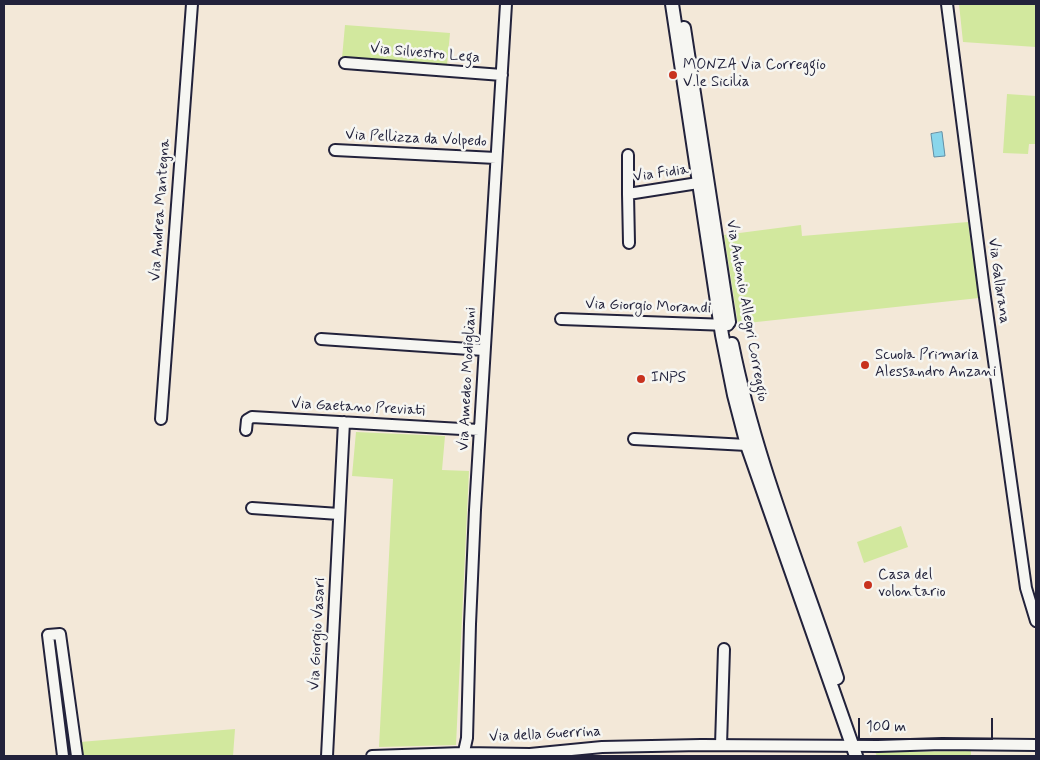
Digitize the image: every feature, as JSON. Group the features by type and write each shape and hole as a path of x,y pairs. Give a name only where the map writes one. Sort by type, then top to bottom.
{"street":[{"name":"Via Andrea Mantegna","path":"161,419 192,4"},
{"name":"Via Amedeo Modigliani","path":"463,755 467,738 470,615 479,430 506,4"},
{"name":"Via Antonio Allegri Correggio","path":"672,4 698,184 742,390 756,442 858,751"},
{"name":"Via Antonio Allegri Correggio","path":"680,4 728,325 732,387 747,445 858,751"},
{"name":"Via Gallarana","path":"947,4 984,290 1026,588 1036,621"},
{"name":"Via Silvestro Lega","path":"345,62 502,75"},
{"name":"Via Pellizza da Volpedo","path":"335,150 496,158"},
{"name":"Via Fidia","path":"628,155 629,243"},
{"name":"Via Fidia","path":"628,194 698,184"},
{"name":"Via Giorgio Morandi","path":"561,319 728,325"},
{"path":"321,339 484,350"},
{"name":"Via Gaetano Previati","path":"246,430 248,417 252,417 479,430"},
{"name":"Via Giorgio Vasari","path":"327,756 344,422"},
{"path":"634,439 747,445"},
{"path":"252,508 339,514"},
{"path":"62,756 48,635 60,634 77,756"},
{"path":"720,745 724,649"},
{"name":"Via della Guerrina","path":"372,756 592,752 701,745 858,751 942,744 1036,745"},
{"path":"700,756 701,745"}],"green space":[{"path":"959,4 1036,4 1036,47 963,42"},
{"path":"345,25 450,33 447,65 342,58"},
{"path":"1007,94 1036,96 1036,144 1029,144 1028,154 1003,153"},
{"path":"968,222 979,298 738,324 724,235 801,225 802,236"},
{"path":"356,432 445,436 442,470 469,471 456,745 379,747 393,479 352,476"},
{"path":"901,526 908,547 864,563 857,542"},
{"path":"235,729 233,756 82,756 80,742"},
{"path":"971,751 971,756 877,756 875,752"}],"water":[{"path":"942,132 945,156 934,157 931,134"}],"place":[{"name":"MONZA Via Correggio V.le Sicilia","path":"673,75"},
{"name":"Scuola Primaria Alessandro Anzani","path":"865,365"},
{"name":"INPS","path":"641,379"},
{"name":"Casa del volontario","path":"868,585"}]}
